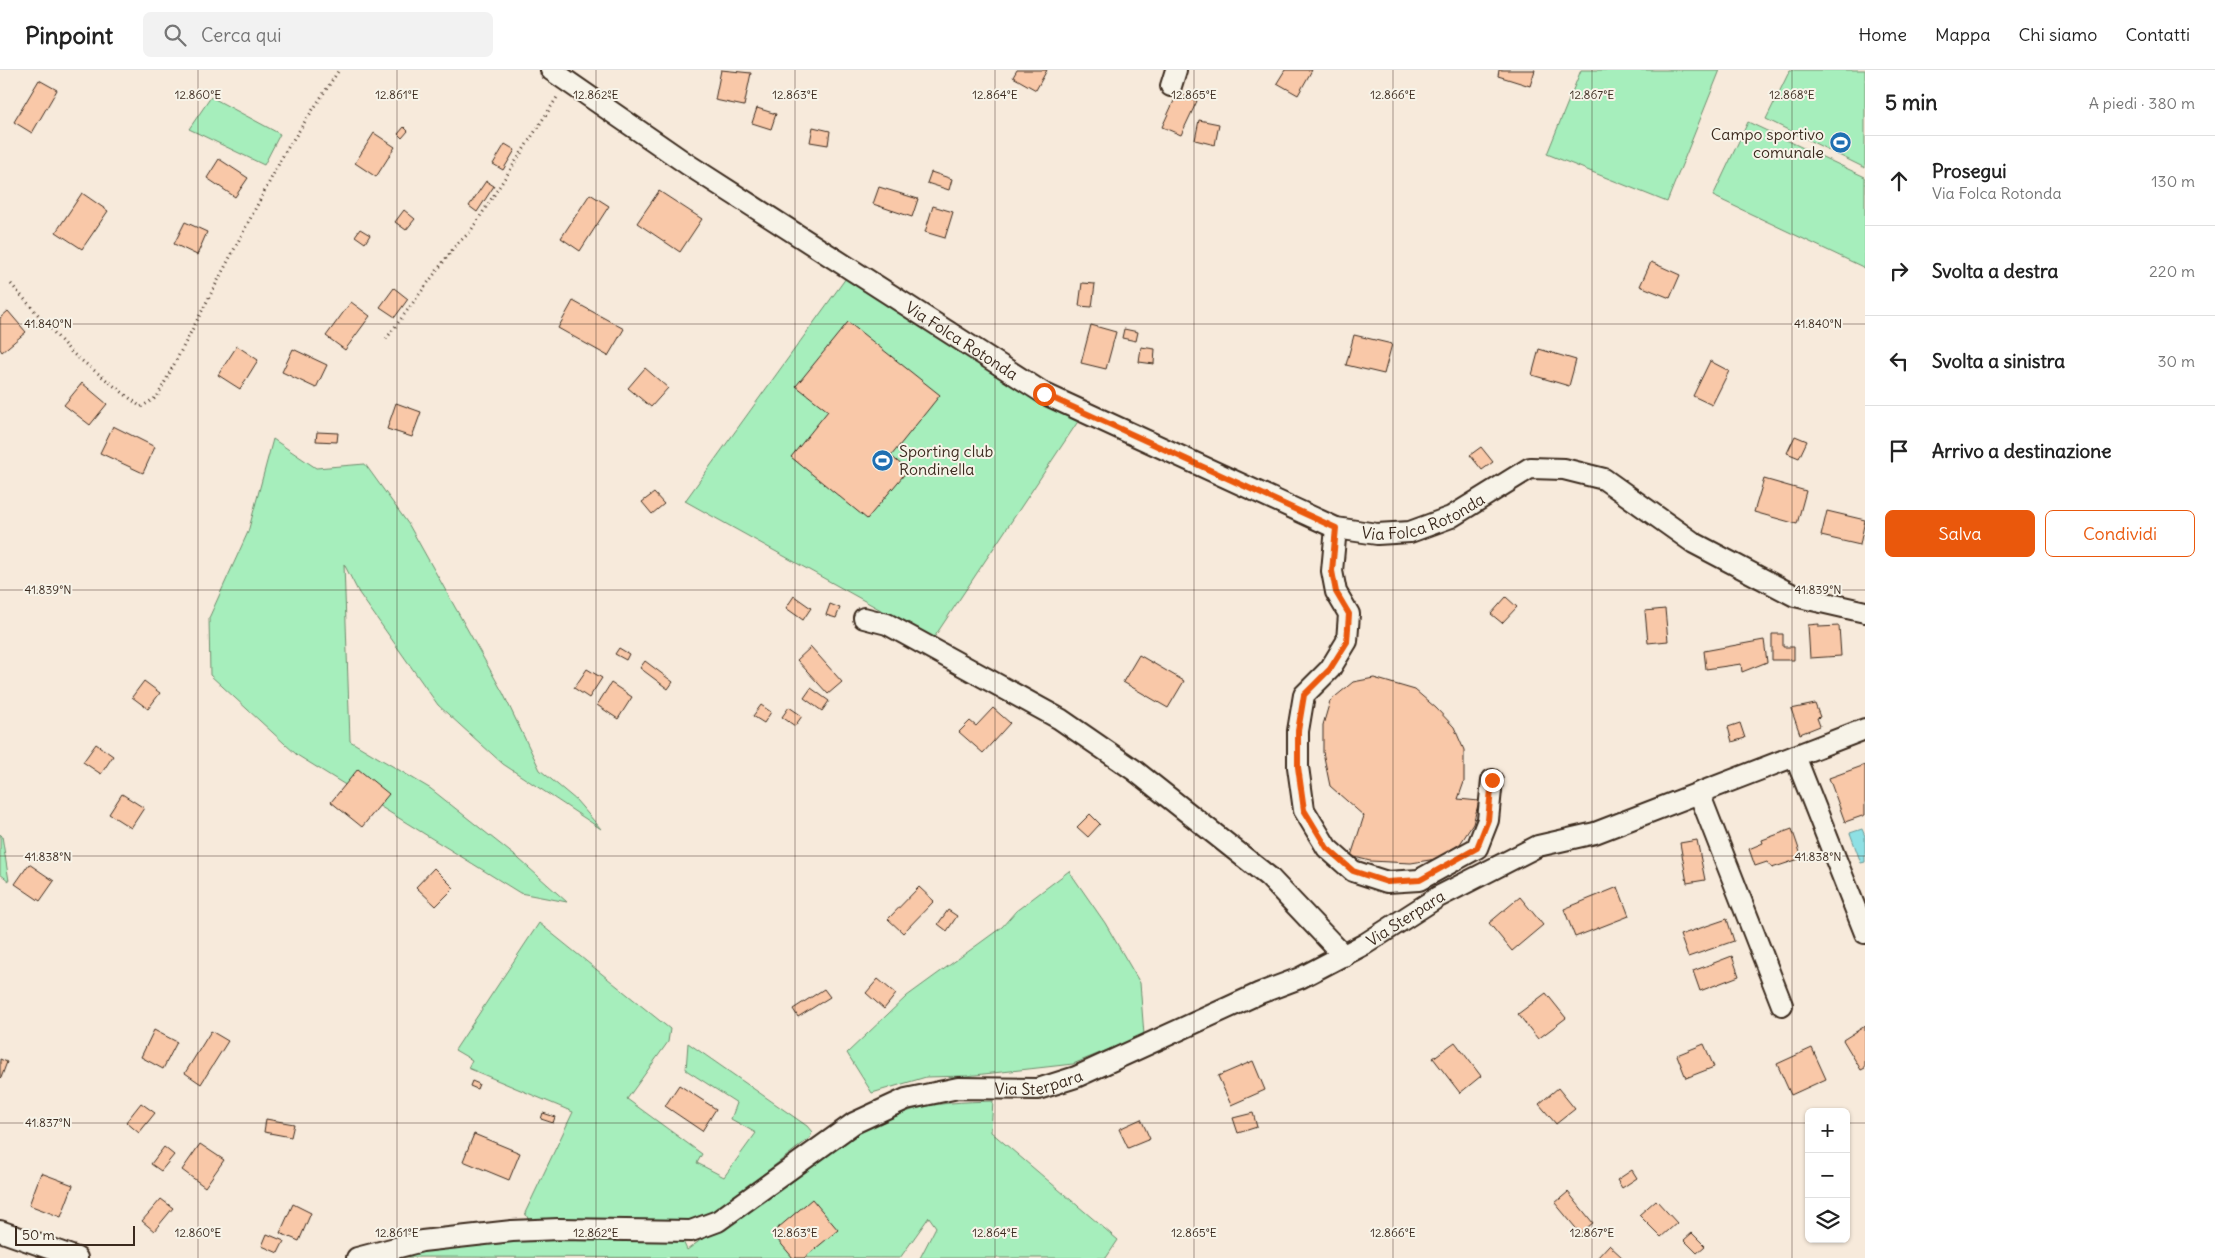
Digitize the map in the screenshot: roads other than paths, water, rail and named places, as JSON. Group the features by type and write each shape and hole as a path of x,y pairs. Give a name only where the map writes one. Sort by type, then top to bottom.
{"street":[{"name":"Via Folca Rotonda","path":"560,75 688,164 1044,394 1336,528 1378,534 1410,532 1451,517 1530,468 1564,469 1604,480 1694,543 1795,596 1865,612"},
{"path":"1336,528 1332,571 1336,592 1349,614 1347,642 1330,669 1304,695 1298,731 1298,767 1304,810 1327,848 1353,871 1387,882 1420,880 1477,848 1488,820 1492,780"},
{"path":"864,618 888,624 1060,719 1134,770 1269,877 1344,956"},
{"name":"Via Sterpara","path":"356,1258 422,1242 512,1231 559,1229 691,1231 718,1221 854,1123 906,1099 958,1088 1038,1089 1068,1079 1260,993 1300,978 1344,956 1438,897 1538,846 1595,833 1865,729"},
{"path":"1795,756 1865,933"},
{"path":"1699,793 1782,1005"},
{"path":"0,1231 77,1258"}],"water":[{"path":"1862,829 1865,836 1865,862 1861,863 1850,833"}],"place":[{"name":"Campo sportivo comunale","path":"1840,143"},
{"name":"Sporting club Rondinella","path":"883,460"}]}
